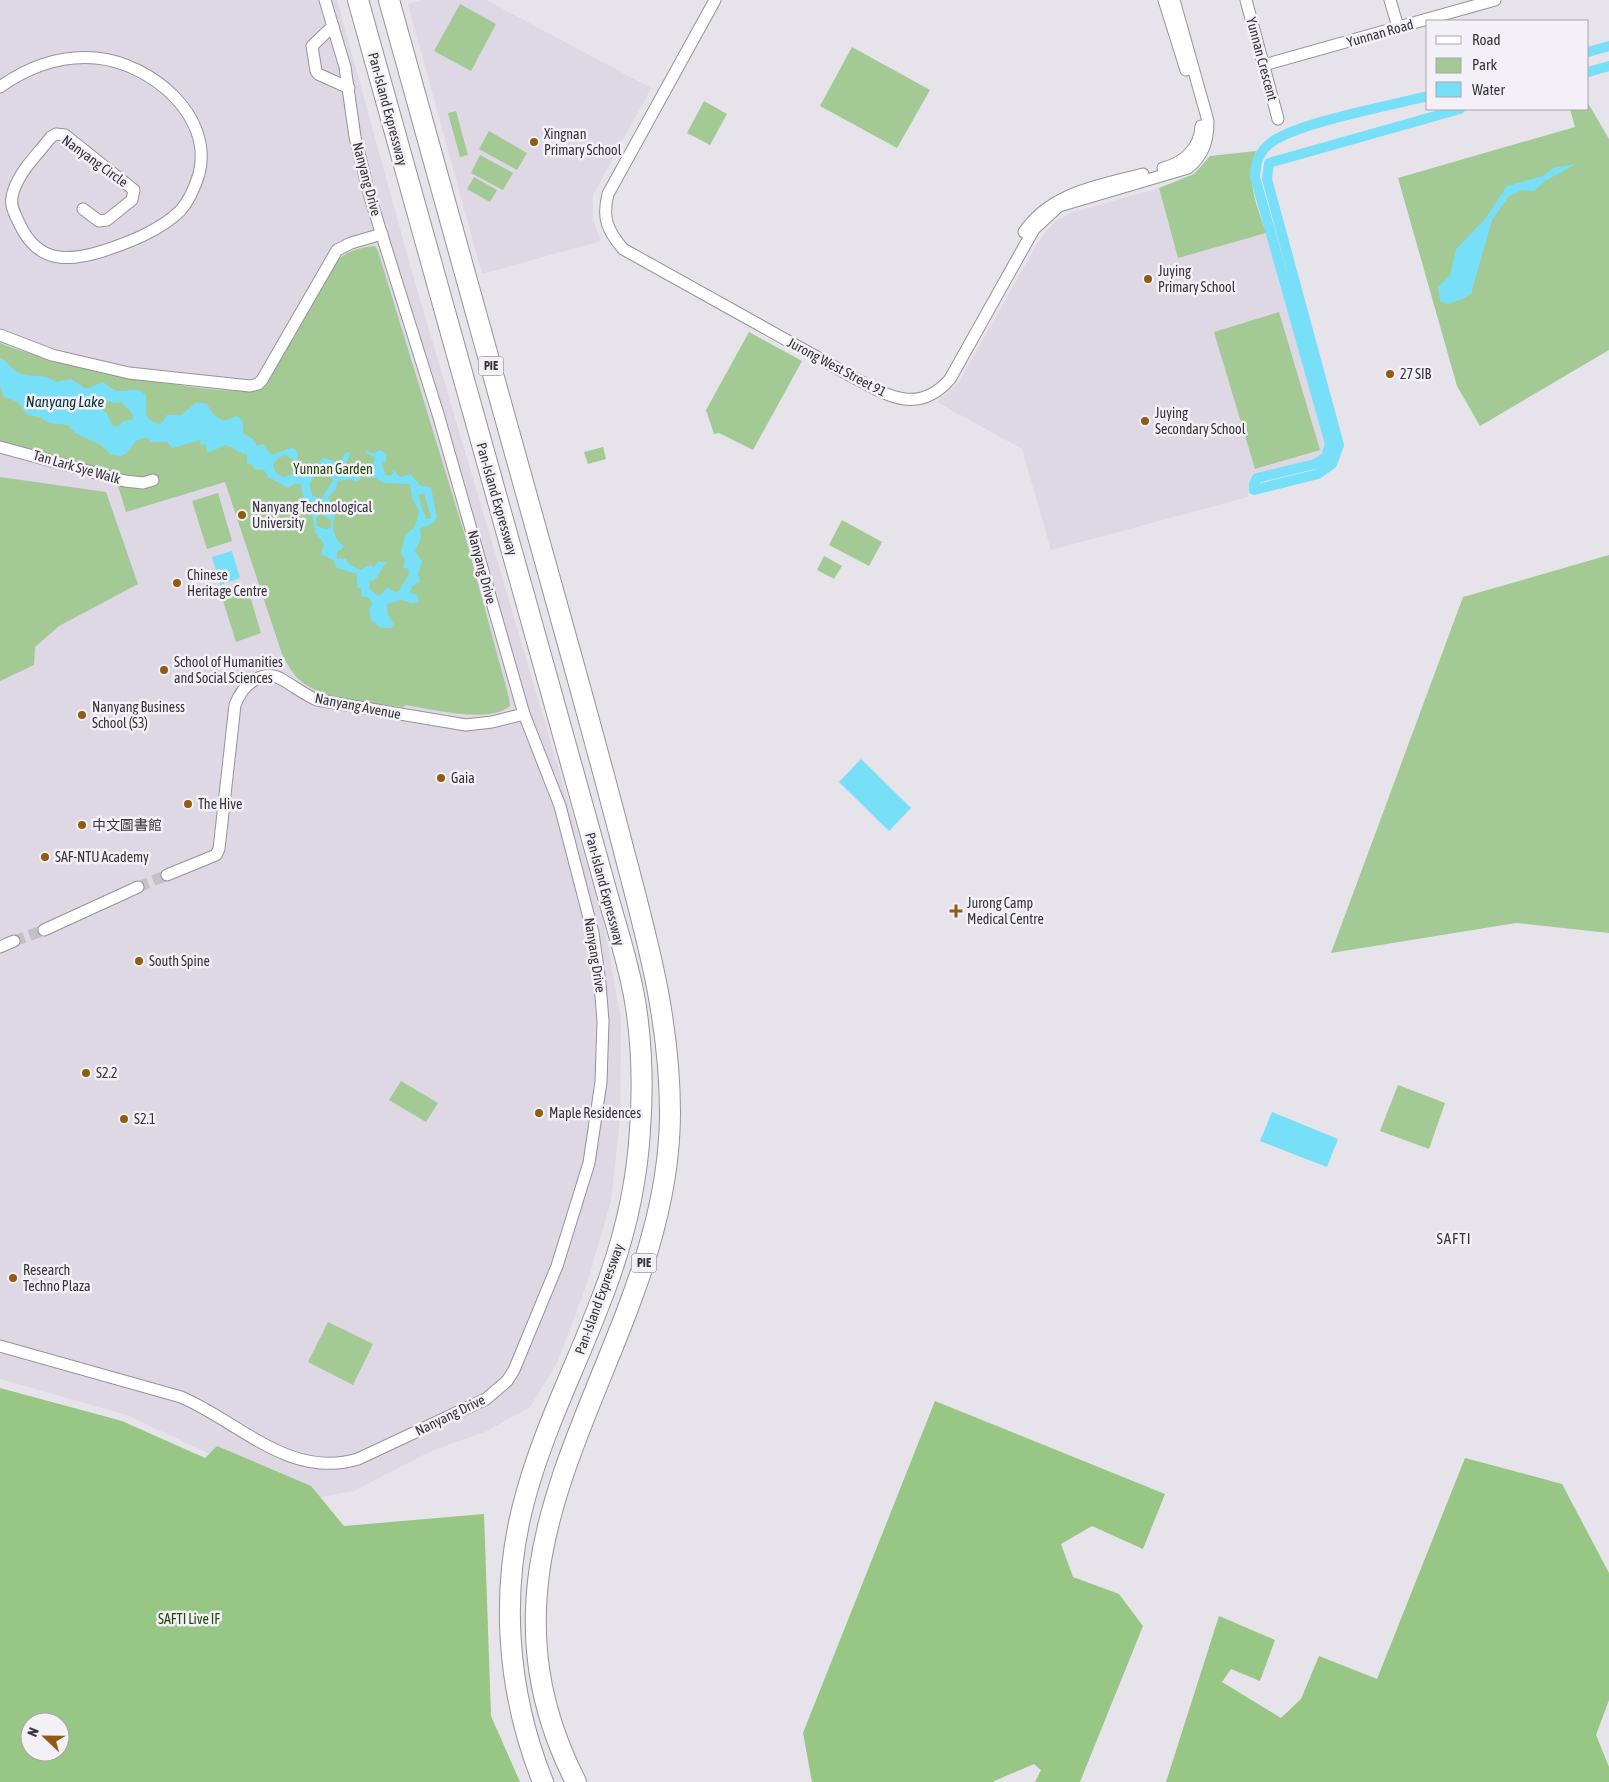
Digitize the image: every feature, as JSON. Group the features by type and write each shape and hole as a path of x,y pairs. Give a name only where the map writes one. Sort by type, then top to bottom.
{"highway":[{"name":"Pan-Island Expressway","path":"358,0 635,998 642,1073 640,1131 636,1172 626,1220 607,1286 559,1401 532,1472 522,1509 513,1563 510,1624 512,1666 526,1736 543,1782"},
{"name":"Pan-Island Expressway","path":"389,0 592,732 661,997 667,1040 670,1120 661,1191 651,1240 632,1300 565,1464 552,1507 541,1557 537,1613 542,1689 550,1720 576,1782"}],"street":[{"name":"Nanyang Drive","path":"0,1346 181,1397 290,1456 323,1464 345,1463 380,1449 486,1399 508,1381 557,1266 589,1163 598,1114 603,1051 601,992 593,933 560,806 524,714 438,414 382,234 355,137 349,88 325,0"},
{"name":"Jurong West Street 91","path":"715,0 608,194 604,209 607,226 622,249 851,376 888,396 901,400 928,396 942,389 950,379 1026,242 1046,216 1060,206 1188,168 1196,161 1208,137 1208,120 1174,0"},
{"name":"Jurong West Street 91","path":"723,0 614,195 611,208 613,222 627,242 890,389 902,393 927,390 951,365 1024,231 1033,218 1044,208 1068,195 1167,168 1190,155 1201,135 1201,121 1164,0"},
{"name":"Yunnan Crescent","path":"1246,0 1278,119"},
{"path":"1390,0 1398,27"},
{"name":"Yunnan Road","path":"1264,65 1496,0"},
{"path":"333,26 312,46 316,71 318,74 349,88"},
{"name":"Nanyang Circle","path":"0,87 27,71 46,63 96,58 112,61 145,75 169,93 193,120 199,135 200,167 191,194 181,210 167,222 140,238 102,251 68,258 52,257 40,252 23,232 13,209 13,194 21,177 51,137 56,134 65,135 134,190 132,200 107,220 99,221 83,209"},
{"path":"0,335 52,355 129,373 211,384 253,386 262,380 331,258 341,247 382,234"},
{"name":"Tan Lark Sye Walk","path":"0,447 125,481 143,483 153,480"},
{"name":"Nanyang Avenue","path":"167,875 216,855 219,849 235,706 242,689 256,679 265,676 282,679 303,694 317,700 451,723 492,722 524,714"},
{"path":"44,930 138,887"},
{"path":"0,947 14,941"}],"shaded area":[{"name":"Nanyang Technological University","path":"0,0 337,0 412,272 603,919 621,1020 620,1119 611,1201 586,1286 557,1363 530,1407 487,1431 431,1451 354,1491 315,1498 212,1455 127,1415 0,1379"},
{"name":"Xingnan Primary School","path":"422,0 486,0 651,88 593,195 593,220 601,241 482,274 408,4"},
{"name":"Juying Secondary School","path":"1159,188 1178,257 1266,233 1325,440 1325,448 1319,457 1314,459 1260,474 1250,483 1248,497 1051,550 1022,449 937,402 959,382 1038,242 1053,223 1071,213"}],"green space":[{"path":"460,4 496,24 471,71 434,51"},
{"path":"852,47 930,90 897,148 820,106"},
{"path":"704,101 727,114 710,145 687,133"},
{"path":"1589,105 1609,139 1609,350 1480,426 1457,386 1398,178 1575,127 1570,110 1589,110"},
{"path":"456,111 468,155 460,157 448,113"},
{"path":"489,131 527,153 517,170 479,149"},
{"path":"1256,151 1253,162 1252,182 1266,233 1178,258 1159,188 1194,174 1210,156"},
{"path":"480,155 513,173 503,190 471,173"},
{"path":"474,177 497,190 490,202 467,189"},
{"name":"Yunnan Garden","path":"375,246 466,539 509,698 510,706 501,711 475,715 406,705 403,707 364,702 323,693 302,682 288,666 282,654 225,482 126,512 118,486 121,473 0,442 0,343 36,355 163,383 209,389 254,391 265,384 338,260 355,250"},
{"path":"1279,312 1320,450 1255,469 1214,332"},
{"path":"749,332 802,361 753,450 719,433 714,434 706,410"},
{"path":"603,447 606,459 588,464 584,452"},
{"path":"0,477 106,492 138,584 59,626 35,647 34,665 0,681"},
{"path":"218,493 232,541 207,549 192,501"},
{"path":"842,520 882,542 869,566 829,545"},
{"path":"1609,555 1609,933 1516,923 1331,953 1463,597"},
{"path":"824,556 842,566 834,579 817,570"},
{"path":"247,586 261,633 236,642 221,594"},
{"path":"401,1081 438,1103 426,1122 389,1100"},
{"path":"1398,1085 1445,1103 1429,1149 1380,1131"},
{"path":"328,1322 373,1344 353,1385 308,1362"},
{"name":"SAFTI Live IF","path":"0,1388 122,1421 205,1458 217,1446 311,1486 344,1526 484,1514 491,1716 520,1782 0,1782"},
{"path":"935,1401 1165,1494 1143,1549 1092,1526 1061,1544 1073,1577 1119,1594 1143,1626 1080,1782 1035,1782 1041,1770 1034,1764 992,1782 812,1782 803,1733"},
{"path":"1465,1458 1562,1484 1609,1573 1609,1700 1596,1735 1609,1767 1609,1782 1166,1782 1219,1616 1275,1640 1260,1681 1231,1669 1222,1682 1281,1718 1301,1699 1319,1656 1377,1679"}],"water":[{"path":"1576,164 1545,181 1534,191 1522,190 1509,196 1492,220 1471,294 1447,304 1440,301 1438,287 1450,275 1456,249 1485,219 1507,186 1543,176 1553,168"},
{"name":"Nanyang Lake","path":"0,358 20,373 52,379 56,382 71,379 86,389 103,382 118,391 137,390 146,396 146,414 150,422 127,453 121,456 111,455 101,445 75,433 68,425 49,423 40,417 27,415 18,402 4,397 0,385","holes":["104,400 114,403 121,402 132,413 133,419 122,422 118,427 113,426 106,412 101,408"]},
{"path":"197,402 207,404 213,414 223,421 237,416 243,421 243,434 236,444 225,445 208,453 205,444 201,445 200,440 173,448 166,441 149,442 167,415 181,415"},
{"path":"250,441 255,442 257,446 263,444 271,455 291,448 296,449 299,465 308,464 313,468 319,465 321,459 325,458 339,463 346,452 351,453 344,466 344,470 362,478 356,482 351,479 338,481 336,489 328,497 332,504 332,514 335,516 333,524 335,536 344,546 338,552 337,558 346,559 349,564 360,570 370,565 374,567 378,562 386,562 376,579 370,581 369,589 377,595 382,594 387,587 395,592 399,591 409,574 408,569 403,567 405,559 401,554 405,535 415,527 419,511 412,498 410,484 384,483 375,478 366,477 375,460 374,457 366,453 367,451 374,453 380,450 386,454 386,460 382,464 385,475 391,476 394,470 400,477 410,474 421,486 431,487 437,518 430,525 420,528 421,538 415,551 422,562 418,574 420,582 412,586 410,592 418,596 419,602 411,603 402,600 387,604 388,615 394,624 391,628 381,628 371,620 369,610 372,603 369,598 361,596 361,589 357,587 357,574 337,568 333,560 321,554 324,544 315,532 313,518 309,512 314,504 312,501 303,499 301,484 294,484 288,488 268,477 264,470 254,469 252,464 247,464 247,452 244,448","holes":["285,455 293,459 295,467 291,475 283,477 276,473 273,465 278,458","323,470 327,471 333,481 321,499 313,496 309,485 316,474","424,493 431,518 426,519 418,495","320,514 331,520 331,528 325,529 317,526 316,518"]},
{"path":"232,551 240,578 220,585 212,557"},
{"path":"861,759 911,808 889,831 839,782"},
{"path":"1272,1112 1338,1139 1327,1167 1260,1141"}],"waterway":[{"path":"1589,52 1609,46"},
{"path":"1589,72 1609,66"},
{"path":"1426,96 1342,116 1296,130 1267,146 1259,157 1255,177 1330,444 1326,457 1315,464 1257,478 1254,490 1318,474 1332,464 1339,445 1267,179 1269,163 1456,110"},
{"path":"125,435 146,428 156,433 178,432"},
{"path":"218,431 246,445"}],"tunnel":[{"path":"138,887 167,875"},
{"path":"14,941 44,930"}],"place":[{"name":"Xingnan Primary School","path":"534,142"},
{"name":"Juying Primary School","path":"1148,279"},
{"name":"27 SIB","path":"1390,374"},
{"name":"Juying Secondary School","path":"1145,421"},
{"name":"Nanyang Technological University","path":"242,515"},
{"name":"Chinese Heritage Centre","path":"177,583"},
{"name":"School of Humanities and Social Sciences","path":"164,670"},
{"name":"Nanyang Business School (S3)","path":"82,715"},
{"name":"Gaia","path":"441,778"},
{"name":"The Hive","path":"188,804"},
{"name":"中文圖書館","path":"82,825"},
{"name":"SAF-NTU Academy","path":"45,857"},
{"name":"Jurong Camp Medical Centre","path":"956,911"},
{"name":"South Spine","path":"139,961"},
{"name":"S2.2","path":"86,1073"},
{"name":"Maple Residences","path":"539,1113"},
{"name":"S2.1","path":"124,1119"},
{"name":"Research Techno Plaza","path":"13,1278"}],"district":[{"name":"SAFTI","path":"1454,1239"}]}
